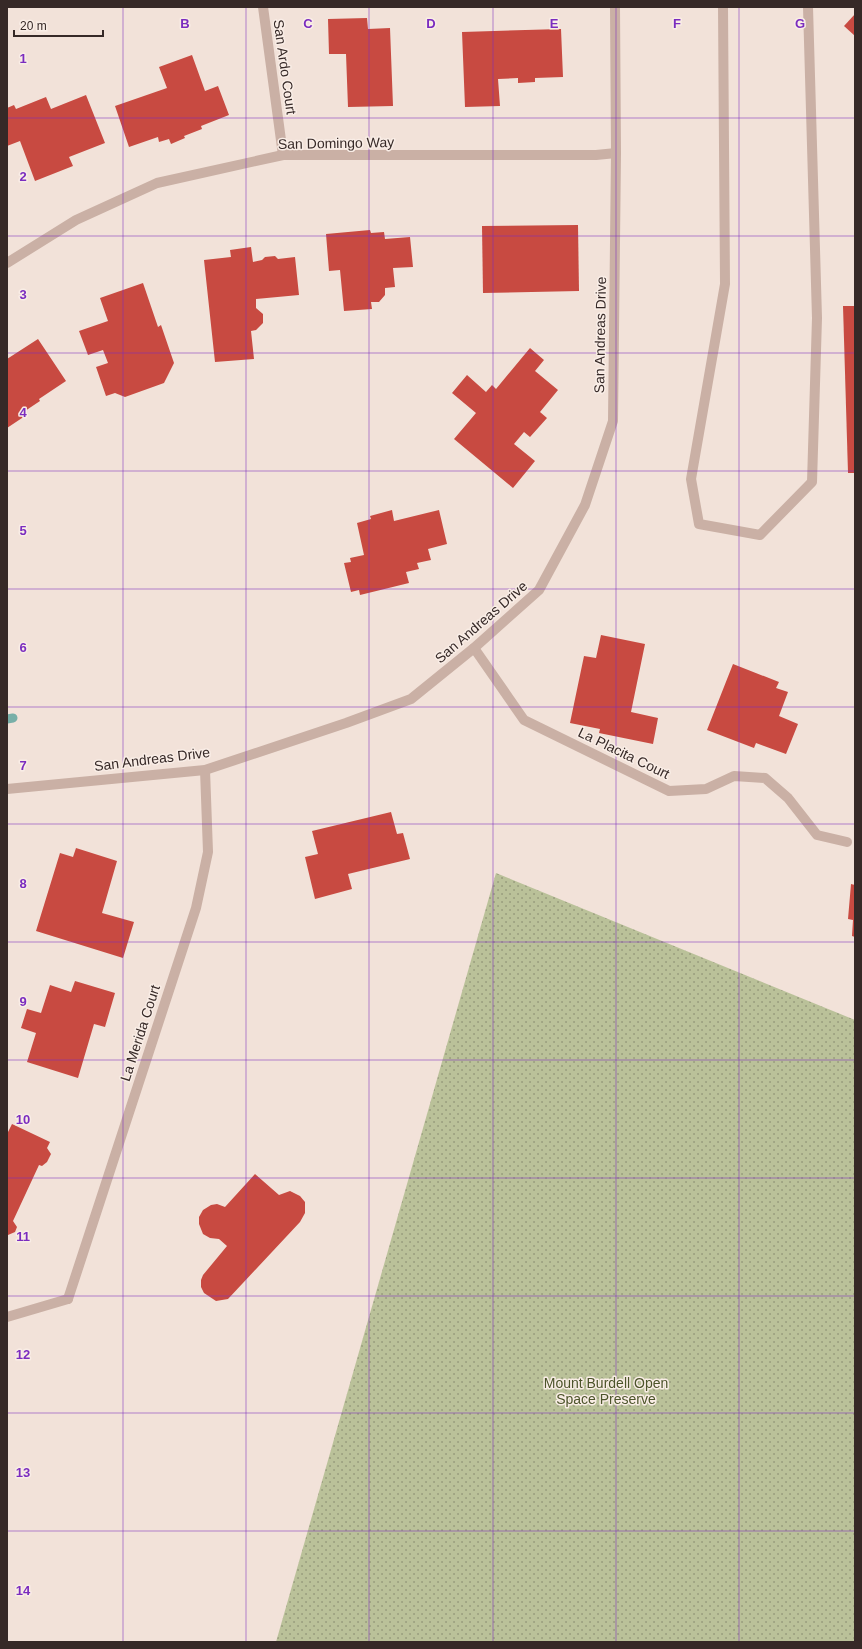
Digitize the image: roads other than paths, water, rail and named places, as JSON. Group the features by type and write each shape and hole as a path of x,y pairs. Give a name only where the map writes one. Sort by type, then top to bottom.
{"street":[{"name":"San Ardo Court","path":"263,7 283,155"},
{"name":"San Andreas Drive","path":"7,789 205,770 346,723 411,699 474,648 539,590 585,505 613,421 616,153 614,7"},
{"path":"723,7 725,284 691,479 699,524 760,535 812,482 817,318 808,7"},
{"name":"San Domingo Way","path":"7,263 76,220 157,183 283,155 596,155 616,153"},
{"name":"La Placita Court","path":"474,648 524,720 669,791 706,789 734,776 765,778 788,798 817,835 846,842"},
{"name":"La Merida Court","path":"7,1317 68,1299 196,908 208,852 205,770"}],"waterway":[{"path":"7,719 13,718"}],"park label":[{"name":"Mount Burdell Open Space Preserve","path":"606,1392"}]}
